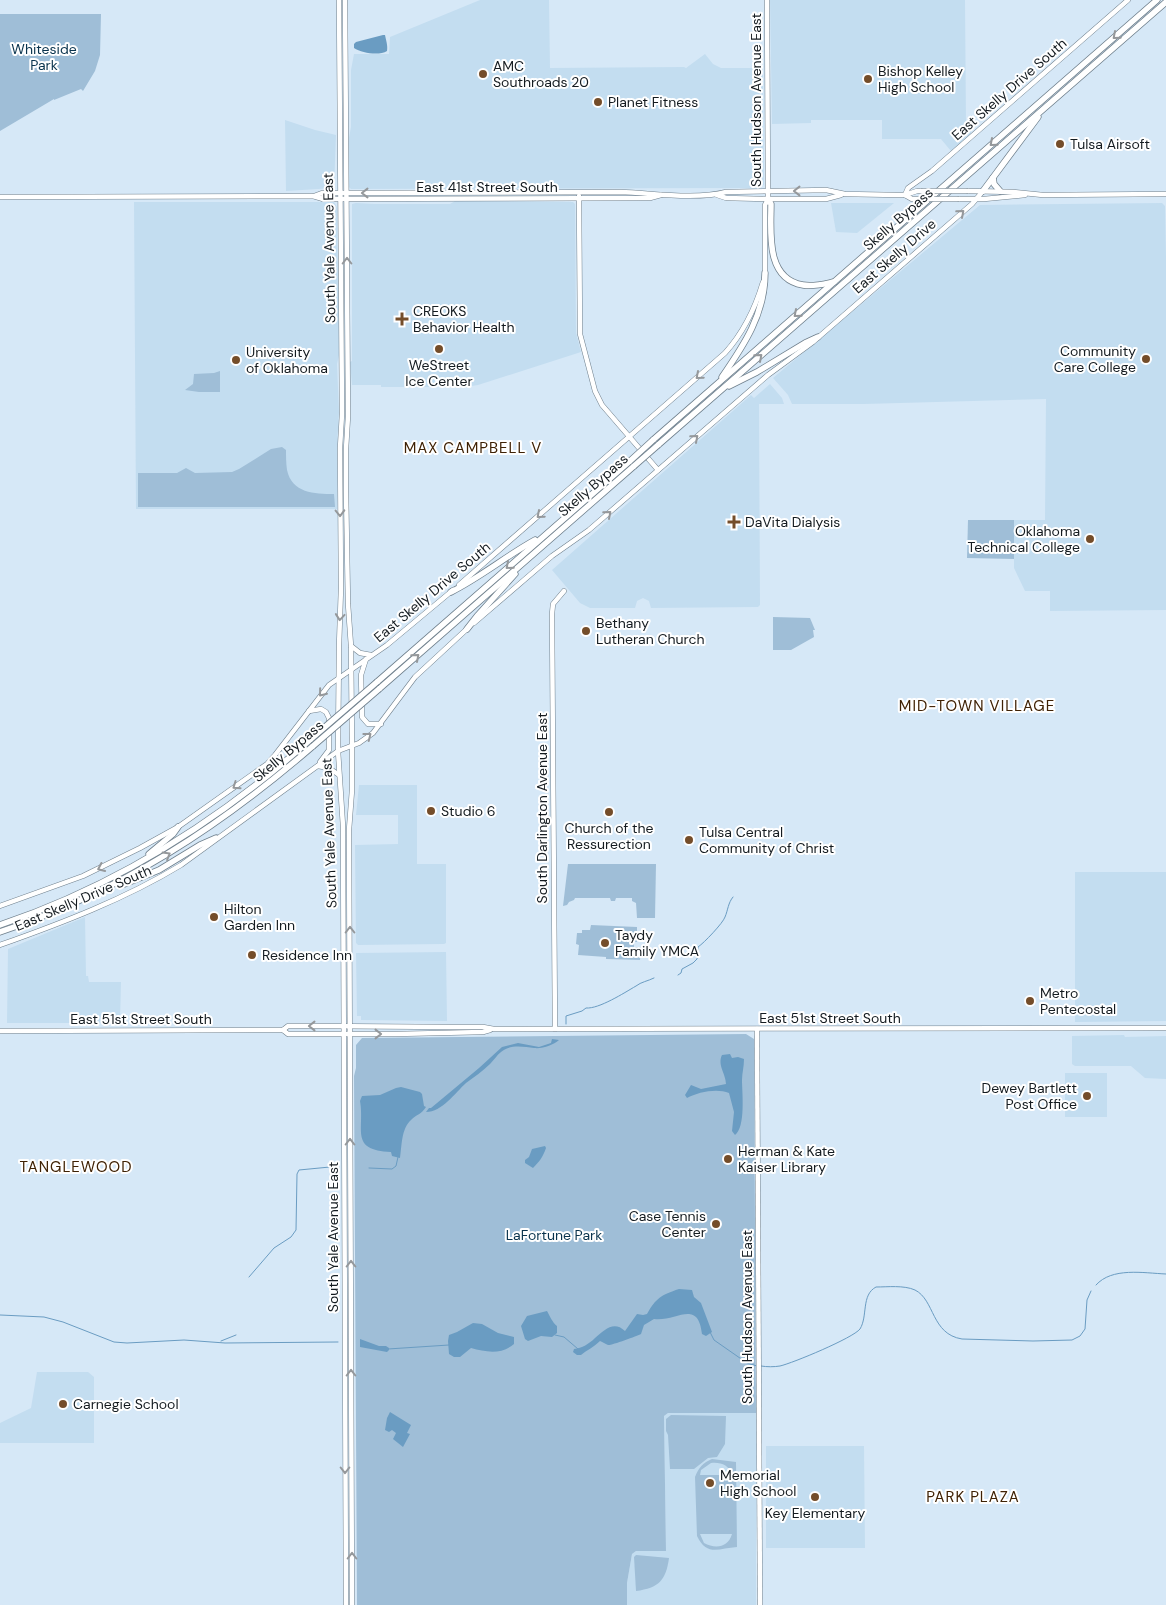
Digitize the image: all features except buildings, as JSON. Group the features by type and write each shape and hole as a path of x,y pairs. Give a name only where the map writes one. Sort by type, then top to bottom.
{"highway":[{"name":"Skelly Bypass","path":"0,932 94,895 147,867 199,835 264,787 658,446 719,387 834,282 1155,2"},
{"name":"Skelly Bypass","path":"0,924 72,897 138,863 224,810 260,782 653,440 719,387 1166,2"},
{"path":"983,191 1046,107"},
{"path":"993,178 994,184 1000,192"},
{"path":"768,199 771,204 772,250 775,262 781,272 789,280 804,285 834,282"},
{"path":"719,387 752,330 762,298 765,273"},
{"path":"719,387 757,372 804,343 818,337"},
{"path":"451,592 469,583 512,552 546,534"},
{"path":"467,629 529,558"},
{"path":"138,863 173,834 178,827"},
{"path":"94,895 159,870 216,838"}],"main road":[{"name":"South Yale Avenue East","path":"339,0 342,389 338,751 342,815 343,880 346,1605"},
{"name":"South Yale Avenue East","path":"345,0 348,390 346,491 352,746 352,790 349,815 352,1605"},
{"name":"South Hudson Avenue East","path":"766,0 768,199"},
{"name":"East Skelly Drive South","path":"905,195 908,188 938,166 1128,0"},
{"name":"East 41st Street South","path":"0,197 313,196 323,199 521,199 579,195 716,194 726,192 826,190 845,194 905,195 916,191 983,191 1031,194 1166,194"},
{"name":"East Skelly Drive","path":"818,337 972,204 983,191"},
{"name":"East 41st Street South","path":"313,196 322,193 521,192 579,195"},
{"path":"521,192 521,199"},
{"path":"444,193 444,199"},
{"name":"East 41st Street South","path":"716,194 726,198 826,199 845,194"},
{"name":"East 41st Street South","path":"905,195 912,199 976,199 1031,194"},
{"path":"579,195 581,338 595,391 600,402 658,470"},
{"name":"East Skelly Drive South","path":"0,906 40,893 120,859 178,827 262,768 275,755 325,689 387,645 451,592 725,354 751,316 759,295 765,273 765,204 768,199"},
{"path":"341,278 347,286"},
{"name":"East Skelly Drive South","path":"0,945 83,914 135,891 182,865 216,838 338,751 352,746 368,736 381,724 415,677 467,629 552,556 589,530 768,375 818,337"},
{"path":"342,389 348,390"},
{"path":"340,491 346,491"},
{"path":"341,588 348,589"},
{"name":"South Darlington Avenue East","path":"555,1029 552,614 553,604 564,591"},
{"path":"351,646 361,654 372,656"},
{"path":"366,659 361,675 362,717 368,724 381,724"},
{"path":"308,712 321,709 326,712 329,718 329,750 316,767"},
{"path":"316,767 330,768 339,775"},
{"path":"342,815 349,815"},
{"path":"342,826 349,826"},
{"path":"343,880 349,880"},
{"path":"343,948 350,949"},
{"name":"East 51st Street South","path":"0,1031 283,1030 288,1026 475,1027 494,1029 1166,1028"},
{"name":"East 51st Street South","path":"283,1030 288,1034 350,1034 483,1032 494,1029"},
{"name":"South Hudson Avenue East","path":"757,1029 760,1605"}],"shaded area":[{"path":"480,0 549,0 550,68 686,68 705,54 713,64 721,68 763,68 764,185 758,188 351,189 348,186 348,143 351,127 351,70 354,54 389,54 390,37"},
{"name":"Bishop Kelley High School","path":"770,0 965,0 966,125 971,134 951,151 941,139 882,139 882,120 811,120 811,123 772,124"},
{"path":"385,35 387,45 387,51 384,53 370,53 354,48 356,42"},
{"path":"285,120 336,135 334,188 286,191"},
{"path":"455,201 573,202 575,204 576,333 581,352 478,385 465,387 352,385 350,362 352,361 352,204 450,204"},
{"name":"University of Oklahoma","path":"134,202 334,202 337,207 339,355 337,364 339,412 337,509 136,509"},
{"path":"831,203 894,203 857,233 836,232"},
{"path":"1162,203 1165,206 1166,257 1166,610 1050,611 1050,591 1025,591 1014,568 1014,520 1045,520 1046,399 792,404 788,395 773,378 980,205"},
{"path":"770,384 782,398 784,404 759,404 760,605 758,607 651,608 649,601 643,598 637,601 635,608 590,608 580,603 552,570 751,395 754,398"},
{"path":"359,785 417,785 417,864 446,864 446,943 358,945 356,943 355,845 398,844 398,815 356,815"},
{"path":"1075,872 1166,872 1166,1021 1075,1022"},
{"path":"85,917 86,976 88,976 89,982 121,982 120,1023 7,1023 8,949"},
{"path":"446,952 447,1021 361,1020 361,1016 357,1016 356,953"},
{"path":"1124,1035 1125,1037 1166,1036 1166,1079 1145,1078 1131,1066 1075,1066 1072,1064 1072,1036"},
{"path":"552,1039 559,1040 541,1048 517,1047 505,1049 443,1105 426,1112 502,1047 518,1043 539,1047 551,1043"},
{"path":"730,1054 732,1058 744,1059 742,1117 741,1125 735,1135 732,1131 734,1112 729,1093 708,1091 687,1098 685,1095 691,1085 701,1089 726,1084 721,1059 722,1055"},
{"path":"1065,1073 1107,1073 1107,1117 1065,1117"},
{"path":"401,1087 420,1092 426,1107 405,1128 400,1158 392,1156 391,1152 369,1147 364,1143 361,1129 360,1101 362,1096 380,1095"},
{"path":"545,1146 542,1157 533,1168 525,1163 532,1149"},
{"path":"679,1289 692,1290 694,1297 701,1303 712,1332 706,1336 702,1334 700,1323 696,1317 691,1314 685,1314 654,1319 644,1325 641,1334 608,1345 600,1341 581,1355 573,1352 574,1349 588,1344 609,1327 617,1326 625,1331 637,1314 647,1314 653,1304 660,1298"},
{"path":"547,1311 557,1326 557,1333 552,1337 541,1336 528,1341 525,1339 521,1326 527,1316"},
{"path":"473,1323 482,1324 498,1333 514,1337 514,1344 499,1351 471,1348 460,1357 454,1357 449,1354 449,1335"},
{"path":"360,1339 379,1346 386,1346 389,1350 387,1352 360,1347"},
{"name":"Carnegie School","path":"37,1372 88,1372 94,1377 94,1443 0,1443 0,1423 31,1408"},
{"path":"390,1412 411,1425 407,1433 410,1434 403,1447 393,1439 396,1433 392,1430 389,1432 385,1430"},
{"name":"Memorial High School","path":"668,1413 756,1413 756,1605 627,1605 627,1583 632,1554 636,1551 666,1551 664,1416"},
{"name":"Key Elementary","path":"766,1446 864,1446 865,1548 766,1548"}],"green space":[{"name":"Whiteside Park","path":"0,14 101,14 100,55 95,71 83,91 81,89 54,99 0,131"},
{"path":"220,371 220,392 185,390 193,384 194,374"},
{"path":"282,447 286,450 287,470 294,483 305,491 334,494 335,507 138,507 138,473 177,473 186,468 195,473 232,472 271,449"},
{"path":"968,520 1014,520 1014,559 967,558"},
{"path":"773,617 810,618 815,630 813,630 814,637 791,650 773,650"},
{"path":"568,864 656,864 655,918 637,918 636,903 632,901 632,898 616,898 615,901 611,901 610,898 575,898 563,906"},
{"name":"Taydy Family YMCA","path":"591,925 637,927 637,942 634,942 634,947 641,947 640,960 606,959 606,957 578,955 577,933 582,933 582,930 590,930"},
{"name":"LaFortune Park","path":"746,1034 754,1039 756,1413 668,1413 664,1416 666,1551 636,1551 632,1554 627,1583 627,1605 357,1605 354,1076 356,1045 362,1038"},
{"path":"671,1415 726,1416 725,1444 717,1457 708,1458 694,1469 670,1469 666,1419"},
{"path":"712,1459 736,1462 737,1547 709,1549 701,1543 697,1536 695,1477 700,1468","holes":["711,1463 724,1465 732,1475 700,1475 701,1470","700,1534 732,1534 730,1539 721,1546 712,1546 704,1543"]},
{"path":"636,1555 669,1558 666,1572 660,1582 650,1588 636,1591 634,1557"}],"waterway":[{"path":"678,975 682,969 697,959 698,947 724,920 733,897"},
{"path":"566,1024 566,1016 586,1008 598,1006 640,983 654,978"},
{"path":"369,1168 392,1169 396,1166 398,1157"},
{"path":"249,1277 274,1248 291,1237 296,1230 297,1174 299,1170 330,1167"},
{"path":"1096,1285 1103,1279 1119,1273 1166,1274"},
{"path":"761,1366 775,1367 787,1364 822,1350 855,1333 862,1324 868,1295 876,1287 901,1287 915,1290 926,1301 944,1331 952,1336 962,1339 1033,1341 1072,1340 1080,1336 1085,1329 1087,1300 1091,1291"},
{"path":"0,1315 44,1317 63,1322 114,1342 184,1340 225,1343 338,1342"},
{"path":"710,1332 714,1340 747,1363 757,1366"},
{"path":"221,1341 236,1335"},
{"path":"555,1335 564,1337 578,1349"},
{"path":"388,1349 449,1345"}],"place":[{"name":"AMC Southroads 20","path":"483,74"},
{"name":"Bishop Kelley High School","path":"868,79"},
{"name":"Planet Fitness","path":"598,102"},
{"name":"Tulsa Airsoft","path":"1060,144"},
{"name":"CREOKS Behavior Health","path":"402,319"},
{"name":"WeStreet Ice Center","path":"439,349"},
{"name":"Community Care College","path":"1146,359"},
{"name":"University of Oklahoma","path":"236,360"},
{"name":"DaVita Dialysis","path":"734,522"},
{"name":"Oklahoma Technical College","path":"1090,539"},
{"name":"Bethany Lutheran Church","path":"586,631"},
{"name":"Studio 6","path":"431,811"},
{"name":"Church of the Ressurection","path":"609,812"},
{"name":"Tulsa Central Community of Christ","path":"689,840"},
{"name":"Hilton Garden Inn","path":"214,917"},
{"name":"Taydy Family YMCA","path":"605,943"},
{"name":"Residence Inn","path":"252,955"},
{"name":"Metro Pentecostal","path":"1030,1001"},
{"name":"Dewey Bartlett Post Office","path":"1087,1096"},
{"name":"Herman & Kate Kaiser Library","path":"728,1159"},
{"name":"Case Tennis Center","path":"716,1224"},
{"name":"Carnegie School","path":"63,1404"},
{"name":"Memorial High School","path":"710,1483"},
{"name":"Key Elementary","path":"815,1497"}],"district":[{"name":"MAX CAMPBELL V","path":"473,448"},
{"name":"MID-TOWN VILLAGE","path":"977,706"},
{"name":"TANGLEWOOD","path":"76,1167"},
{"name":"PARK PLAZA","path":"973,1497"}]}
